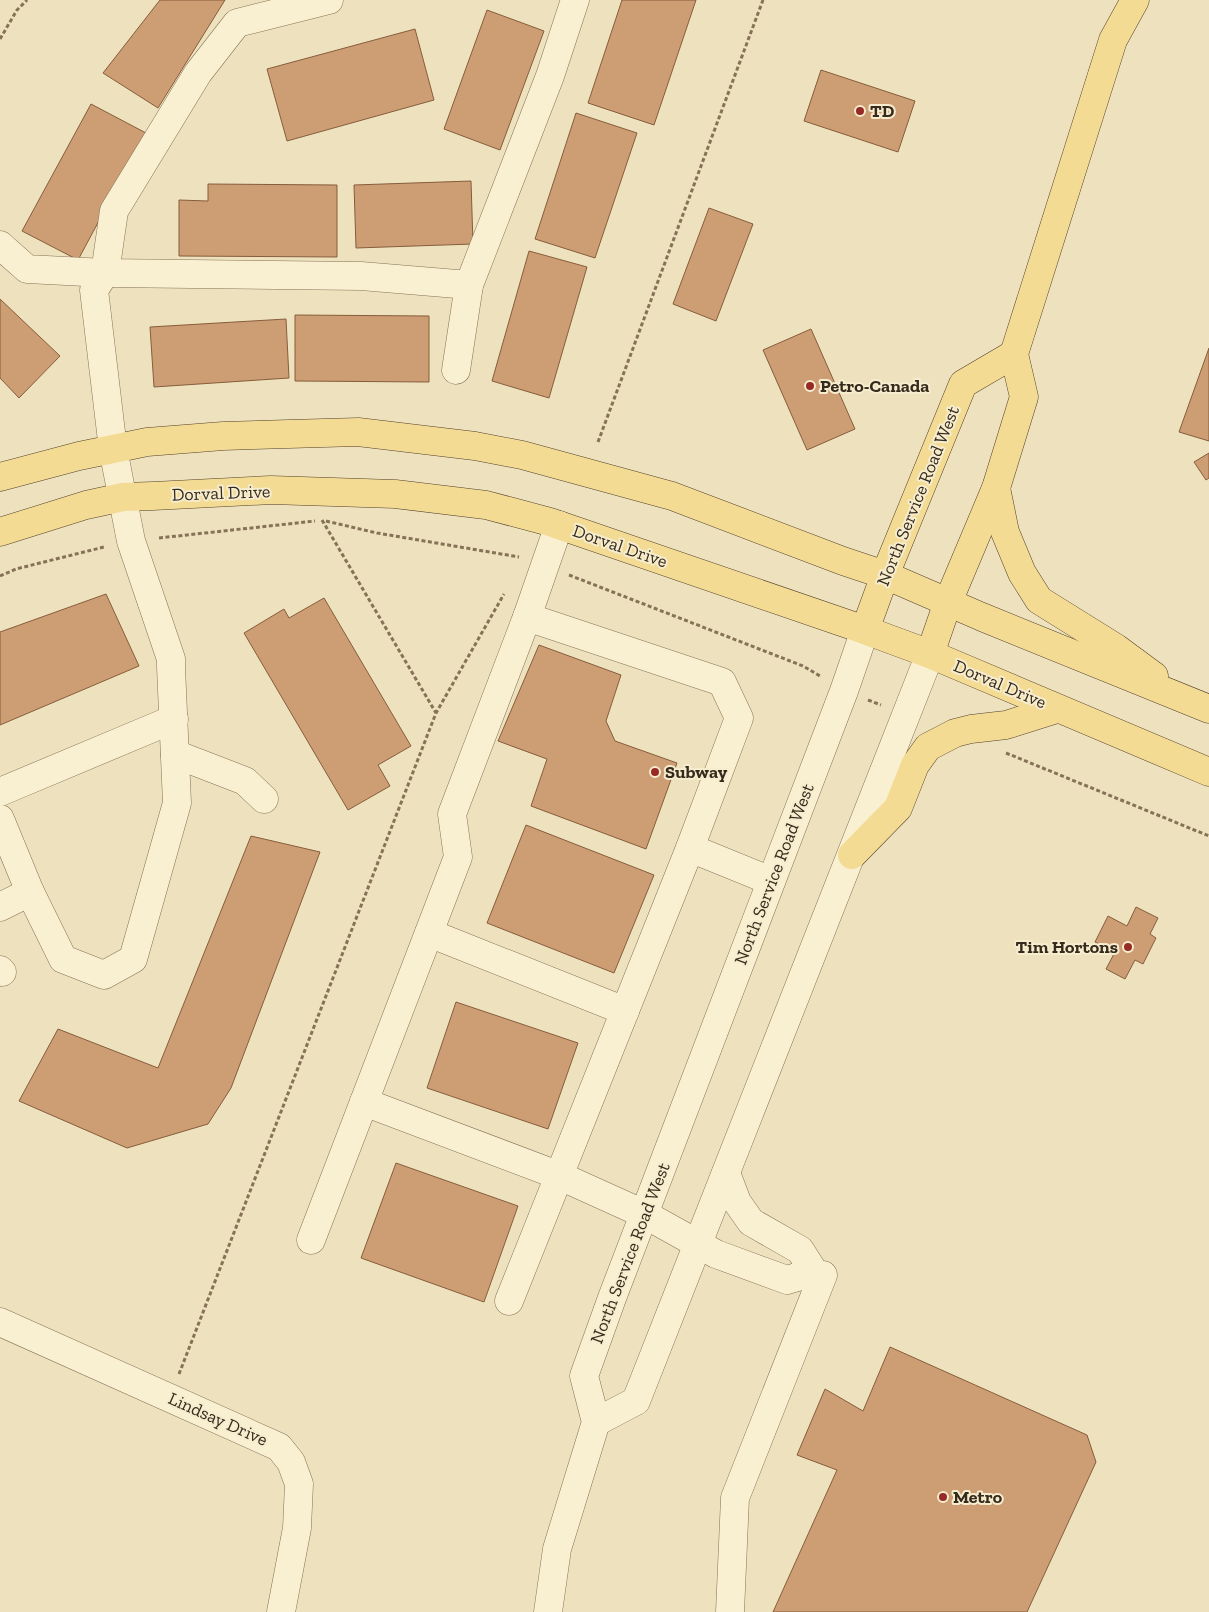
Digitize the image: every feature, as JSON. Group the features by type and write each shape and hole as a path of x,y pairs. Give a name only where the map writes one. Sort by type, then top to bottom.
{"main road":[{"path":"930,654 948,602 996,488 1024,397 1014,354 1113,40 1135,0"},
{"name":"North Service Road West","path":"865,630 963,384 1014,354"},
{"path":"0,477 79,456 147,442 223,436 358,432 475,446 522,455 672,496 844,562 886,575 1197,704"},
{"path":"996,488 1005,532 1022,573 1038,600 1116,648 1197,704"},
{"name":"Dorval Drive","path":"0,532 86,505 123,497 271,490 396,494 486,506 559,525 865,630 930,654 1209,772"},
{"path":"852,855 898,808 915,765 928,747 955,733 1006,725 1057,709"}],"street":[{"path":"0,819 30,892 63,959 104,974 133,959 177,803 171,659 131,541 113,449 94,290 105,273 114,211 198,73 237,23 328,0"},
{"path":"456,370 469,285 550,76 575,0"},
{"path":"0,245 27,269 105,273 361,276 469,285"},
{"path":"311,1240 458,857 452,814 527,617 559,525"},
{"path":"509,1301 690,848 739,718 722,682 527,617"},
{"name":"North Service Road West","path":"596,1422 584,1376 865,630"},
{"path":"548,1612 558,1549 596,1422 636,1401 930,654"},
{"path":"0,792 174,720"},
{"path":"175,754 245,781 264,799"},
{"path":"690,848 771,881"},
{"path":"0,907 30,892"},
{"path":"429,933 625,1012"},
{"path":"364,1102 560,1176 644,1214 716,1254 787,1280 814,1272 800,1250 751,1222 737,1202 726,1173"},
{"path":"730,1612 735,1498 823,1276"},
{"name":"Lindsay Drive","path":"0,1322 279,1447 291,1462 299,1484 297,1528 281,1612"}],"path":[{"path":"0,39 17,10 27,0"},
{"path":"598,442 763,0"},
{"path":"322,520 436,713"},
{"path":"170,1398 436,713 505,592"}],"building":[{"path":"160,0 225,0 158,108 103,73"},
{"path":"622,0 696,0 654,125 588,103"},
{"path":"487,10 544,31 500,150 444,129"},
{"path":"415,29 434,100 287,141 267,69"},
{"name":"TD","path":"821,70 915,101 898,152 804,121"},
{"path":"91,104 146,133 78,260 22,231"},
{"path":"576,113 637,133 595,258 535,239"},
{"path":"471,181 473,244 356,248 354,185"},
{"path":"208,184 337,185 337,257 179,256 179,200 208,201"},
{"path":"709,208 753,224 716,321 673,304"},
{"path":"529,251 587,267 549,398 492,381"},
{"path":"0,299 60,356 19,398 0,378"},
{"path":"295,315 429,316 429,382 295,381"},
{"path":"286,319 289,378 154,387 150,327"},
{"path":"811,329 855,429 807,450 763,350"},
{"path":"1209,348 1209,441 1179,432"},
{"path":"1209,453 1209,478 1206,480 1194,462"},
{"path":"106,594 139,666 0,725 0,632"},
{"path":"324,598 411,746 378,765 390,786 348,810 244,633 284,609 289,618"},
{"path":"539,645 621,675 606,721 615,741 677,763 646,849 531,806 547,759 498,741"},
{"path":"526,825 654,875 614,973 487,923"},
{"path":"251,836 320,852 231,1088 208,1124 127,1148 19,1101 58,1029 158,1068"},
{"name":"Tim Hortons","path":"1136,907 1158,918 1150,934 1156,938 1143,964 1135,960 1125,979 1106,969 1115,952 1095,942 1108,916 1127,926"},
{"path":"456,1002 578,1043 548,1129 427,1088"},
{"path":"396,1163 518,1206 484,1302 361,1258"},
{"path":"890,1347 1087,1435 1096,1462 1027,1612 773,1612 837,1470 797,1455 825,1389 863,1411"}],"place":[{"name":"TD","path":"860,111"},
{"name":"Petro-Canada","path":"810,386"},
{"name":"Subway","path":"655,772"},
{"name":"Tim Hortons","path":"1128,947"},
{"name":"Metro","path":"943,1497"}]}
